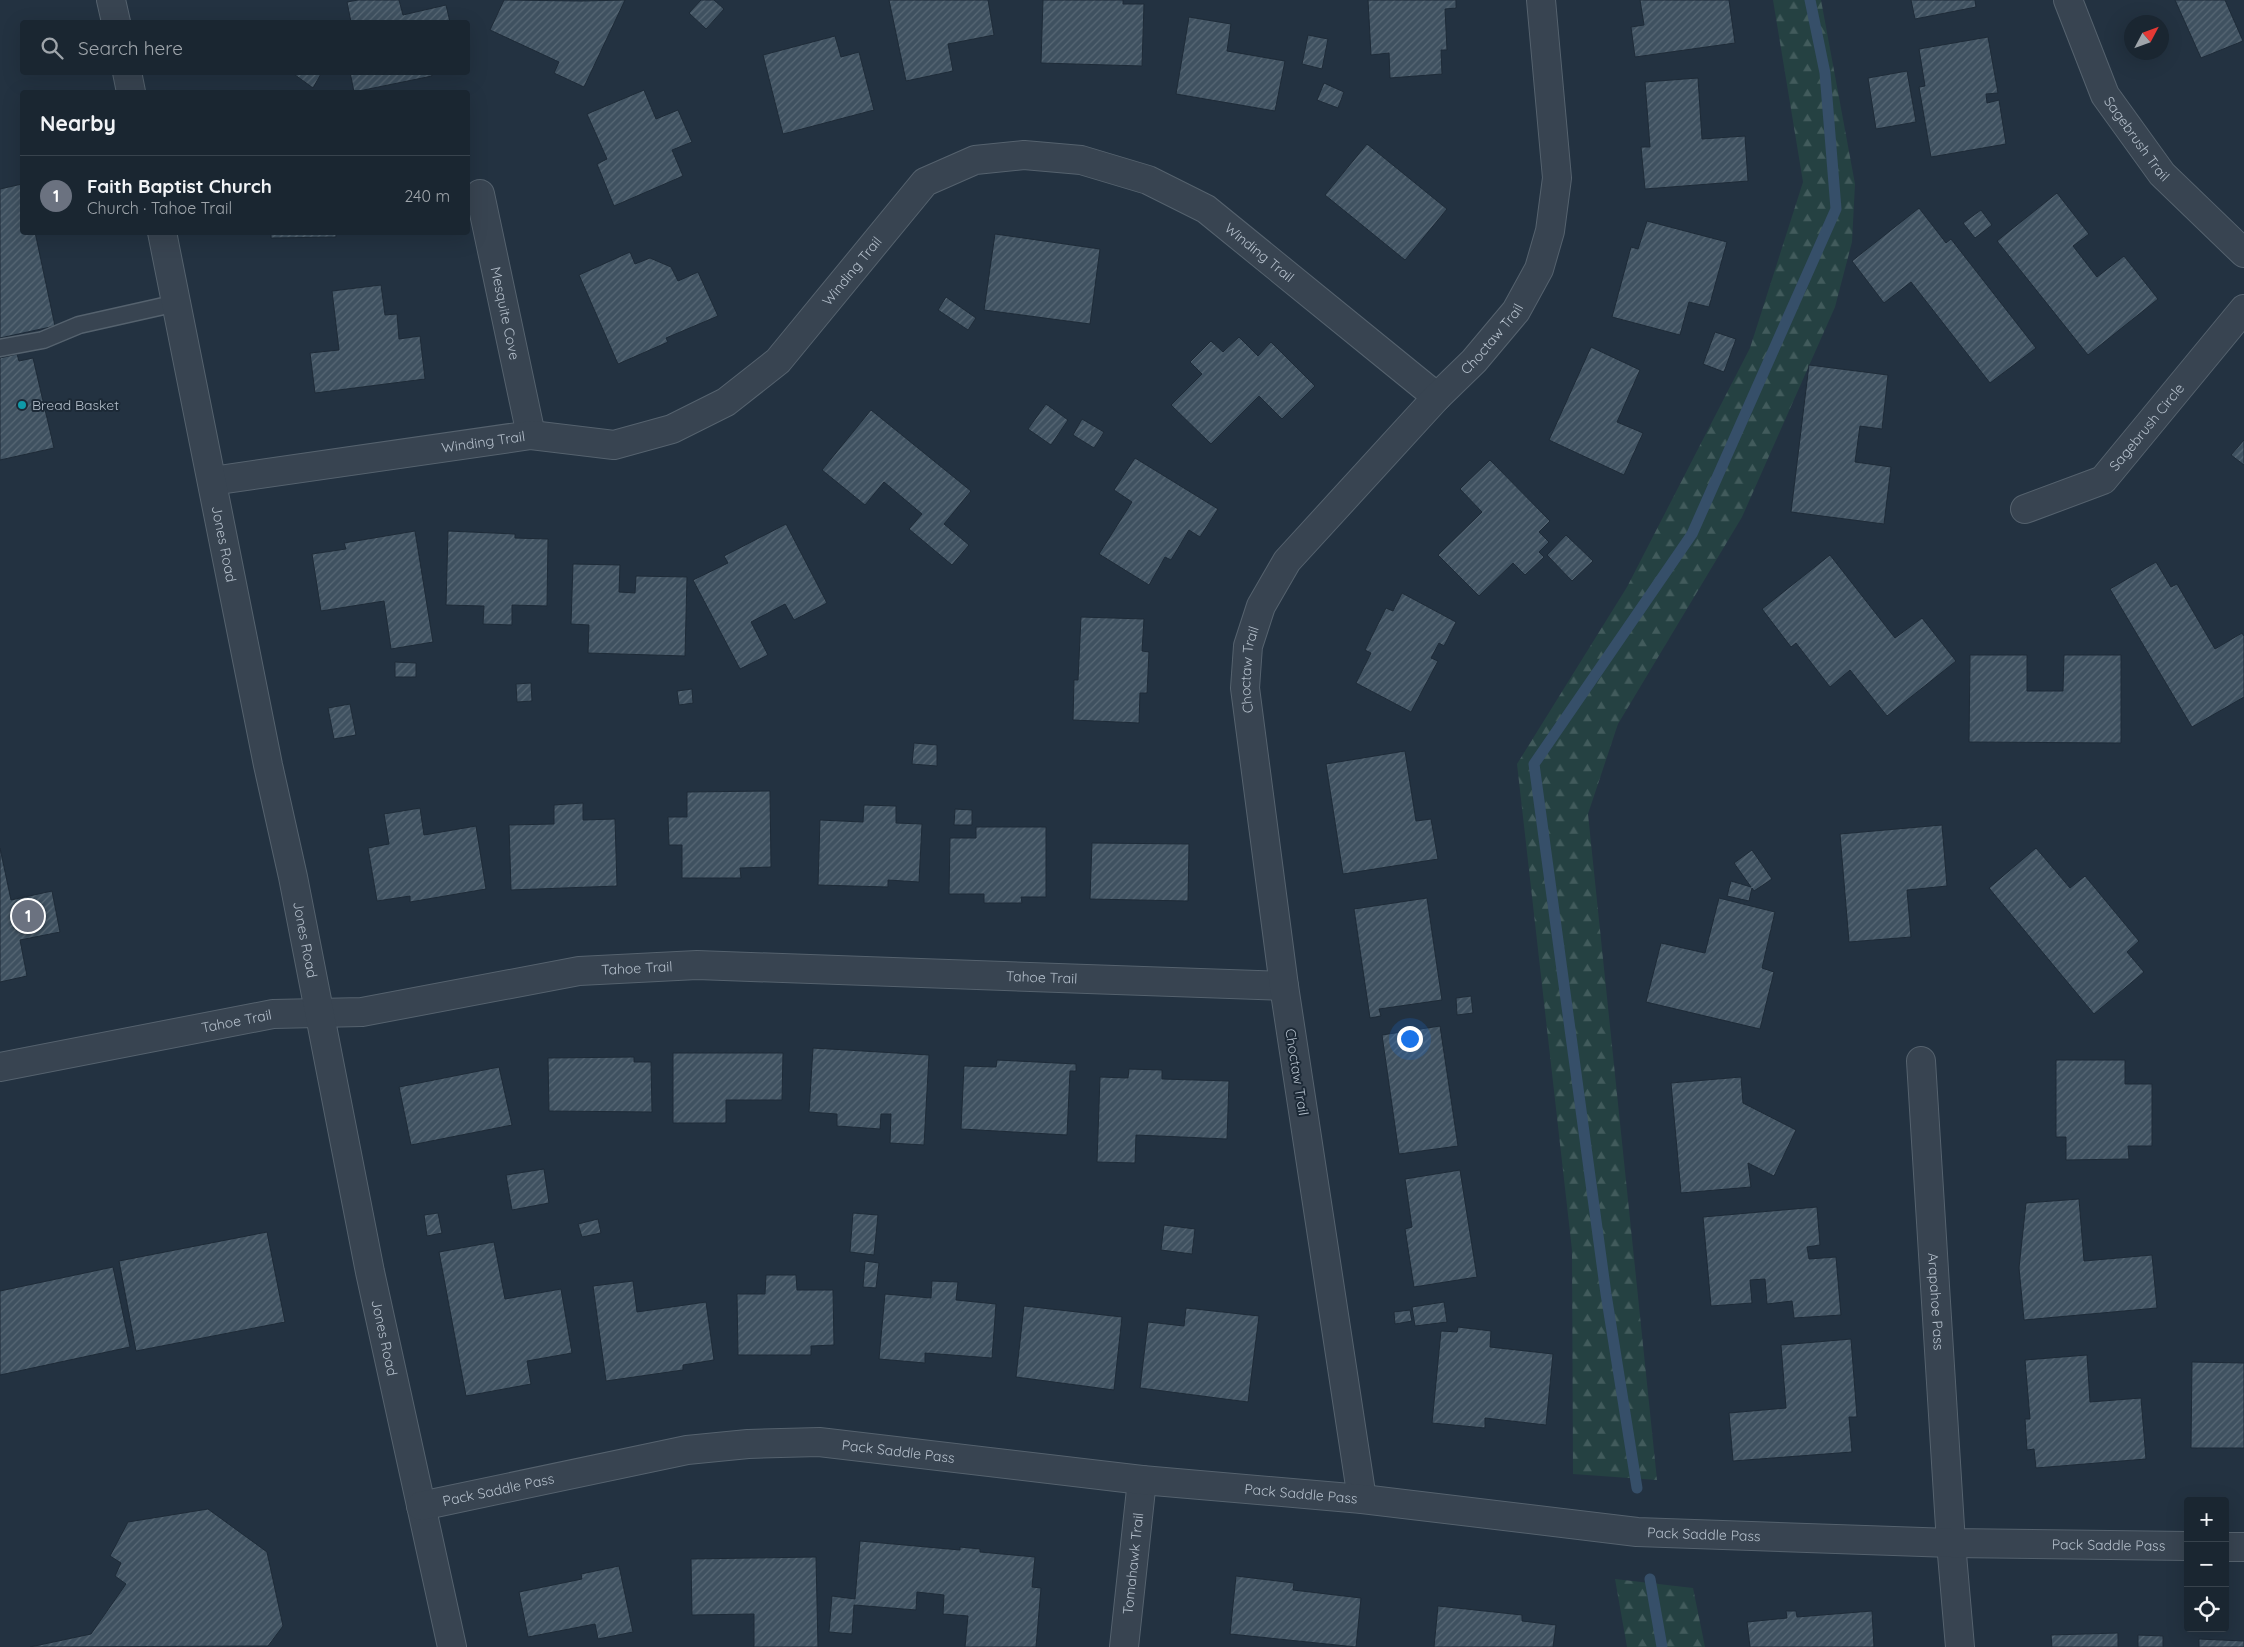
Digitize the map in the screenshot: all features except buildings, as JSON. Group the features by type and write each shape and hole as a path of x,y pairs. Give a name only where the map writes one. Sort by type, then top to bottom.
{"street":[{"path":"111,0 116,20"},
{"name":"Choctaw Trail","path":"1362,1500 1284,986 1245,688 1248,646 1262,606 1287,561 1436,397 1474,362 1516,312 1539,268 1550,231 1557,178 1542,0"},
{"name":"Sagebrush Trail","path":"2068,0 2106,95 2162,174 2244,253"},
{"path":"128,75 131,90"},
{"name":"Winding Trail","path":"212,481 531,435 614,445 672,429 726,402 778,361 925,182 975,160 1024,155 1081,160 1148,180 1206,209 1436,397"},
{"name":"Mesquite Cove","path":"480,194 531,435"},
{"name":"Jones Road","path":"163,235 268,766 293,877 370,1272 452,1647"},
{"name":"Sagebrush Circle","path":"2025,509 2103,480 2244,308"},
{"name":"Tahoe Trail","path":"0,1067 273,1014 362,1012 579,971 698,965 1284,986"},
{"name":"Arapahoe Pass","path":"1921,1061 1951,1543 1960,1647"},
{"name":"Pack Saddle Pass","path":"421,1506 688,1450 748,1444 819,1442 1142,1480 1362,1500 1637,1532 1951,1543 2184,1546"},
{"name":"Tomahawk Trail","path":"1124,1647 1142,1480"},
{"path":"2229,1547 2244,1547"}],"lane":[{"path":"0,348 42,340 79,325 177,304"}],"green space":[{"path":"1773,0 1821,0 1855,184 1852,242 1835,307 1742,517 1618,724 1588,814 1657,1480 1573,1474 1572,1250 1517,764 1627,587 1750,348 1803,182"},
{"path":"1615,1579 1693,1588 1705,1647 1627,1647"}],"waterway":[{"path":"1637,1488 1606,1294 1534,764 1692,534 1836,209 1825,73 1810,0"},
{"path":"1650,1579 1662,1647"}],"place":[{"name":"Bread Basket","path":"22,405"},
{"name":"Faith Baptist Church","path":"28,916"}]}
